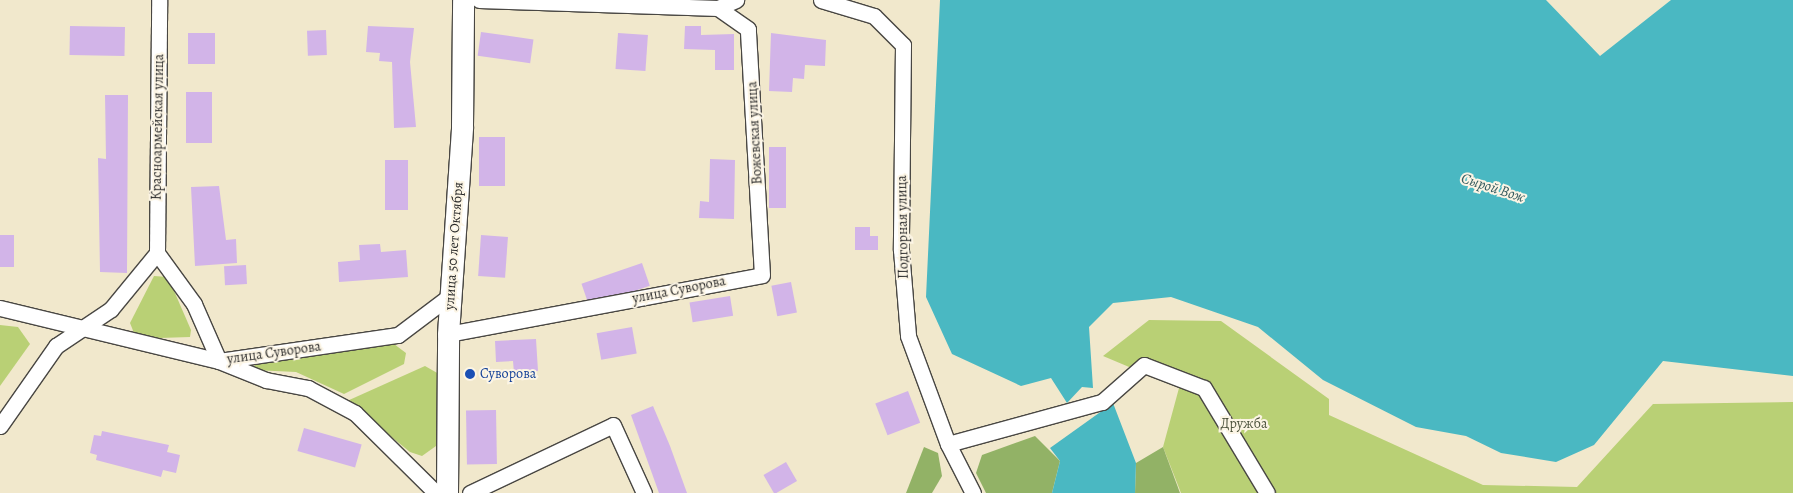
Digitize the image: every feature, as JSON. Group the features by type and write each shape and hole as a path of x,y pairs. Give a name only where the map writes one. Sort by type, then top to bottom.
{"main road":[{"name":"улица 50 лет Октября","path":"447,493 448,334 462,126 463,0"}],"street":[{"name":"Красноармейская улица","path":"157,253 159,0"},
{"path":"479,0 718,8 736,0"},
{"name":"Подгорная улица","path":"821,0 874,16 903,45 901,250 908,336 948,444 973,493"},
{"name":"Вожевская улица","path":"718,8 748,29 762,275"},
{"path":"0,426 56,346 125,296 157,253 194,304 219,361 266,380 308,388 355,412 436,493"},
{"name":"улица Суворова","path":"448,334 762,275"},
{"name":"улица Суворова","path":"0,308 76,330 219,361 398,335 451,295"},
{"path":"948,444 1102,402 1144,365 1204,388 1267,493"},
{"path":"470,493 613,425 644,493"}],"green space":[{"path":"154,276 168,277 191,330 190,337 159,338 134,333 130,323"},
{"name":"Дружба","path":"1149,320 1221,321 1329,399 1329,415 1483,485 1577,487 1653,404 1793,402 1793,493 1181,493 1163,447 1179,388 1103,356"},
{"path":"0,325 18,327 30,344 0,386"},
{"path":"394,344 406,353 404,364 344,394 296,372 254,370 255,363"},
{"path":"425,366 439,374 436,446 422,456 410,452 347,401"},
{"path":"1035,436 1060,461 1052,493 986,493 976,473 982,455"},
{"path":"924,447 938,453 942,476 932,493 906,493"},
{"path":"1163,447 1180,493 1135,493 1136,463"}],"water":[{"name":"Сырой Вож","path":"940,0 1546,0 1600,56 1671,0 1793,0 1793,376 1663,361 1594,445 1556,462 1501,453 1466,436 1416,427 1323,380 1258,327 1171,297 1113,303 1089,327 1093,388 1082,387 1067,403 1051,378 1021,386 952,354 926,297"},
{"path":"1113,403 1136,463 1135,493 1052,493 1060,461 1050,448"}],"building":[{"path":"70,26 125,27 124,56 69,55"},
{"path":"368,26 414,28 410,62 416,127 394,128 392,62 379,61 380,53 366,52"},
{"path":"685,26 701,26 701,35 734,34 734,70 715,70 715,50 684,49"},
{"path":"326,30 327,55 308,56 307,31"},
{"path":"481,32 533,39 530,63 478,56"},
{"path":"188,33 215,33 215,64 188,64"},
{"path":"618,33 648,35 645,71 615,69"},
{"path":"771,33 826,40 825,66 805,65 804,79 793,78 792,92 769,91"},
{"path":"186,92 212,92 212,143 186,143"},
{"path":"105,95 128,95 127,273 100,272 98,158 106,159"},
{"path":"479,137 505,137 505,186 479,186"},
{"path":"769,147 786,147 786,208 769,208"},
{"path":"710,159 735,160 734,219 699,218 700,201 709,202"},
{"path":"385,160 408,160 408,210 385,210"},
{"path":"219,186 226,240 236,239 237,263 195,266 191,187"},
{"path":"855,227 870,227 870,236 878,236 878,250 855,250"},
{"path":"0,235 14,235 14,267 0,267"},
{"path":"481,235 508,237 505,278 478,276"},
{"path":"380,244 381,252 406,250 408,277 339,282 338,262 360,260 359,245"},
{"path":"642,263 650,286 589,307 581,284"},
{"path":"246,265 247,284 225,285 224,266"},
{"path":"791,282 797,312 777,316 771,286"},
{"path":"730,296 733,316 693,322 690,302"},
{"path":"632,327 637,354 601,360 597,333"},
{"path":"536,339 538,371 514,373 513,361 496,362 495,341"},
{"path":"908,391 920,423 888,435 875,404"},
{"path":"653,406 687,493 659,493 631,415"},
{"path":"496,410 497,464 467,465 466,411"},
{"path":"304,428 362,445 355,468 297,451"},
{"path":"102,431 169,445 167,452 180,455 176,473 163,470 161,477 96,460 97,455 90,453 94,435 101,436"},
{"path":"786,462 797,481 774,493 763,475"}],"place":[{"name":"Суворова","path":"470,374"}]}
